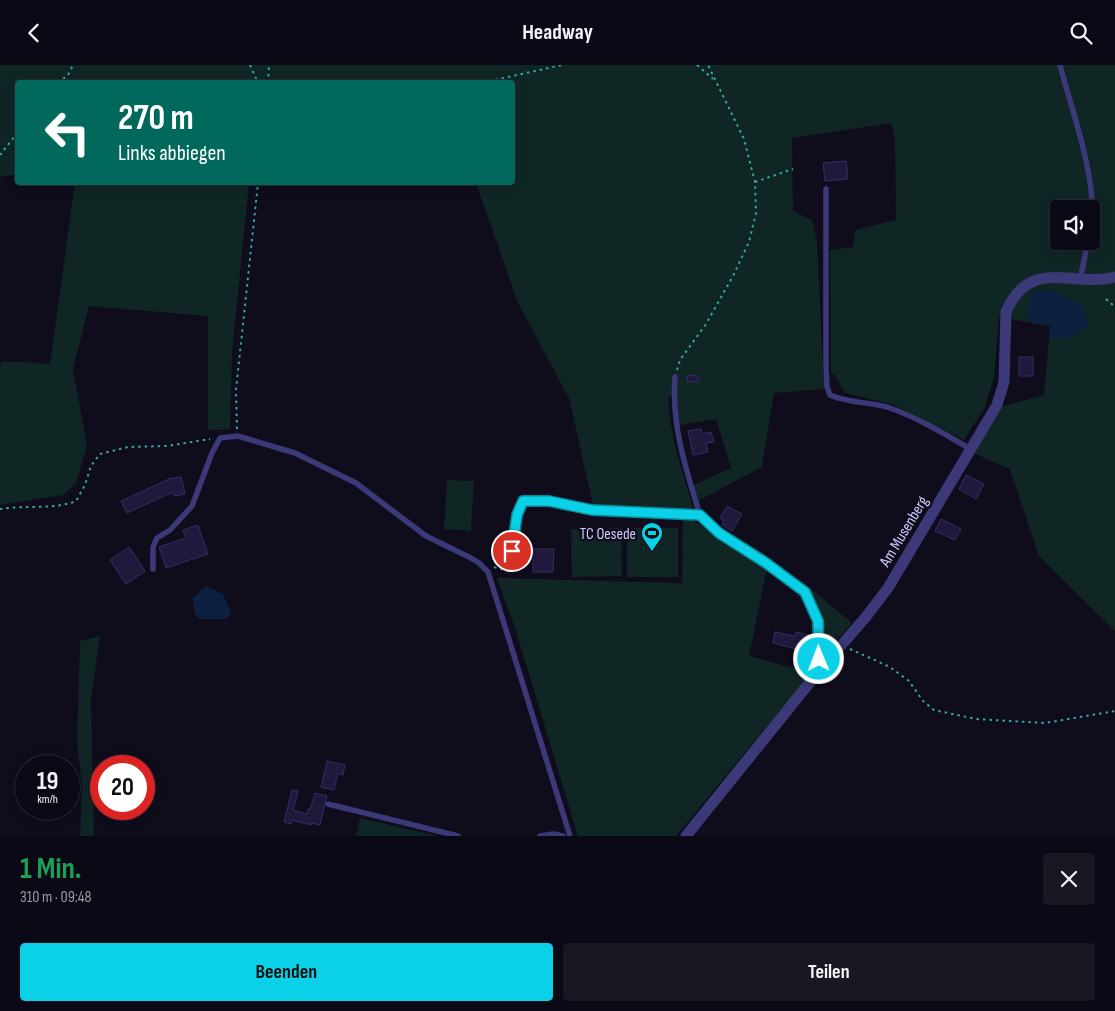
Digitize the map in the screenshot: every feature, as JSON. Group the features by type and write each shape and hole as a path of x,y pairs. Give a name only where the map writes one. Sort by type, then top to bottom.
{"street":[{"name":"Am Musenberg","path":"686,836 888,588 997,405 1004,382 1004,323 1010,301 1017,292 1034,280 1046,277 1095,280 1115,277"}],"lane":[{"path":"1060,65 1087,166 1091,200"},
{"path":"826,189 826,366 827,387 830,395 841,399 890,408 972,449"},
{"path":"1080,280 1086,250"},
{"path":"674,377 676,425 700,515 719,533 766,563 805,592 818,621 819,659 823,666"},
{"path":"153,569 153,547 157,538 170,530 192,506 212,453 220,438 238,436 294,453 356,483 426,536 479,563 488,572 570,836"},
{"path":"512,551 517,515 523,501 549,501 592,510 700,515"},
{"path":"328,804 458,836"},
{"path":"540,836 553,834 563,836"}],"path":[{"path":"62,80 68,75 73,65"},
{"path":"250,65 257,80"},
{"path":"268,80 269,65"},
{"path":"494,80 562,65"},
{"path":"697,65 714,81"},
{"path":"674,377 680,360 710,316 733,277 749,242 756,213 756,182 744,139 714,81 708,65"},
{"path":"0,155 15,136"},
{"path":"756,182 793,169"},
{"path":"238,436 236,425 236,390 258,185"},
{"path":"1106,299 1115,307"},
{"path":"0,509 17,506 67,505 76,501 85,485 91,466 100,454 128,447 167,446 220,438"},
{"path":"479,563 511,572 520,561 512,551"},
{"path":"841,645 890,667 909,681 923,701 934,710 976,719 1045,723 1115,711"}],"green space":[{"path":"0,65 1115,65 1115,631 1039,556 1010,469 973,453 1000,407 1044,395 1050,326 999,317 994,377 985,407 964,440 894,405 845,393 834,374 831,373 830,250 853,247 855,230 896,220 895,141 892,123 792,138 793,211 812,220 817,241 824,389 774,393 762,467 698,501 694,485 731,468 716,419 679,425 675,396 669,396 673,438 694,512 660,511 593,505 569,398 518,303 477,185 515,185 515,80 15,80 15,174 0,177"},
{"path":"75,185 249,185 232,353 230,429 208,430 208,316 89,306 73,369 87,446 76,483 63,495 0,505 0,364 3,361 50,364"},
{"path":"447,480 474,481 471,531 444,529"},
{"path":"683,519 701,525 726,545 767,568 749,656 811,673 676,836 578,836 515,628 497,578 682,583"},
{"path":"621,528 622,576 572,577 571,529"},
{"name":"TC Oesede","path":"627,528 678,528 678,577 627,577"},
{"path":"810,588 852,623 823,655 821,614 806,589"},
{"path":"100,636 91,699 92,755 90,755 90,820 94,820 94,836 80,836 82,785 77,741 80,641"},
{"path":"360,818 437,836 356,836"}],"water":[{"path":"1051,289 1082,306 1088,325 1071,338 1049,338 1050,325 1028,321 1031,293"},
{"path":"206,586 223,594 231,613 226,619 199,619 195,614 192,599"}],"building":[{"path":"846,161 848,179 825,181 823,163"},
{"path":"1019,357 1033,357 1033,376 1019,376"},
{"path":"688,375 698,376 698,382 687,381"},
{"path":"701,429 702,434 711,432 714,442 706,443 708,452 693,455 688,431"},
{"path":"966,475 984,484 976,499 959,489"},
{"path":"181,477 185,494 174,496 173,492 127,513 121,501 169,479"},
{"path":"727,506 742,514 732,531 722,525 724,521 720,518"},
{"path":"941,519 961,529 955,540 935,531"},
{"path":"198,525 208,554 166,568 159,547 186,538 183,530"},
{"path":"129,547 145,571 126,584 110,560"},
{"path":"533,549 554,549 553,572 533,572"},
{"path":"775,632 795,636 796,632 809,635 805,651 773,643"},
{"path":"327,761 345,765 343,775 338,773 334,790 321,787"},
{"path":"292,790 298,791 293,810 307,814 315,793 327,796 320,825 311,823 311,825 292,820 291,824 284,822"}],"place":[{"name":"TC Oesede","path":"652,552"}],"route":[{"path":"512,551 517,515 523,501 549,501 592,510 700,515 719,533 766,563 805,592 818,621 819,659"}]}
